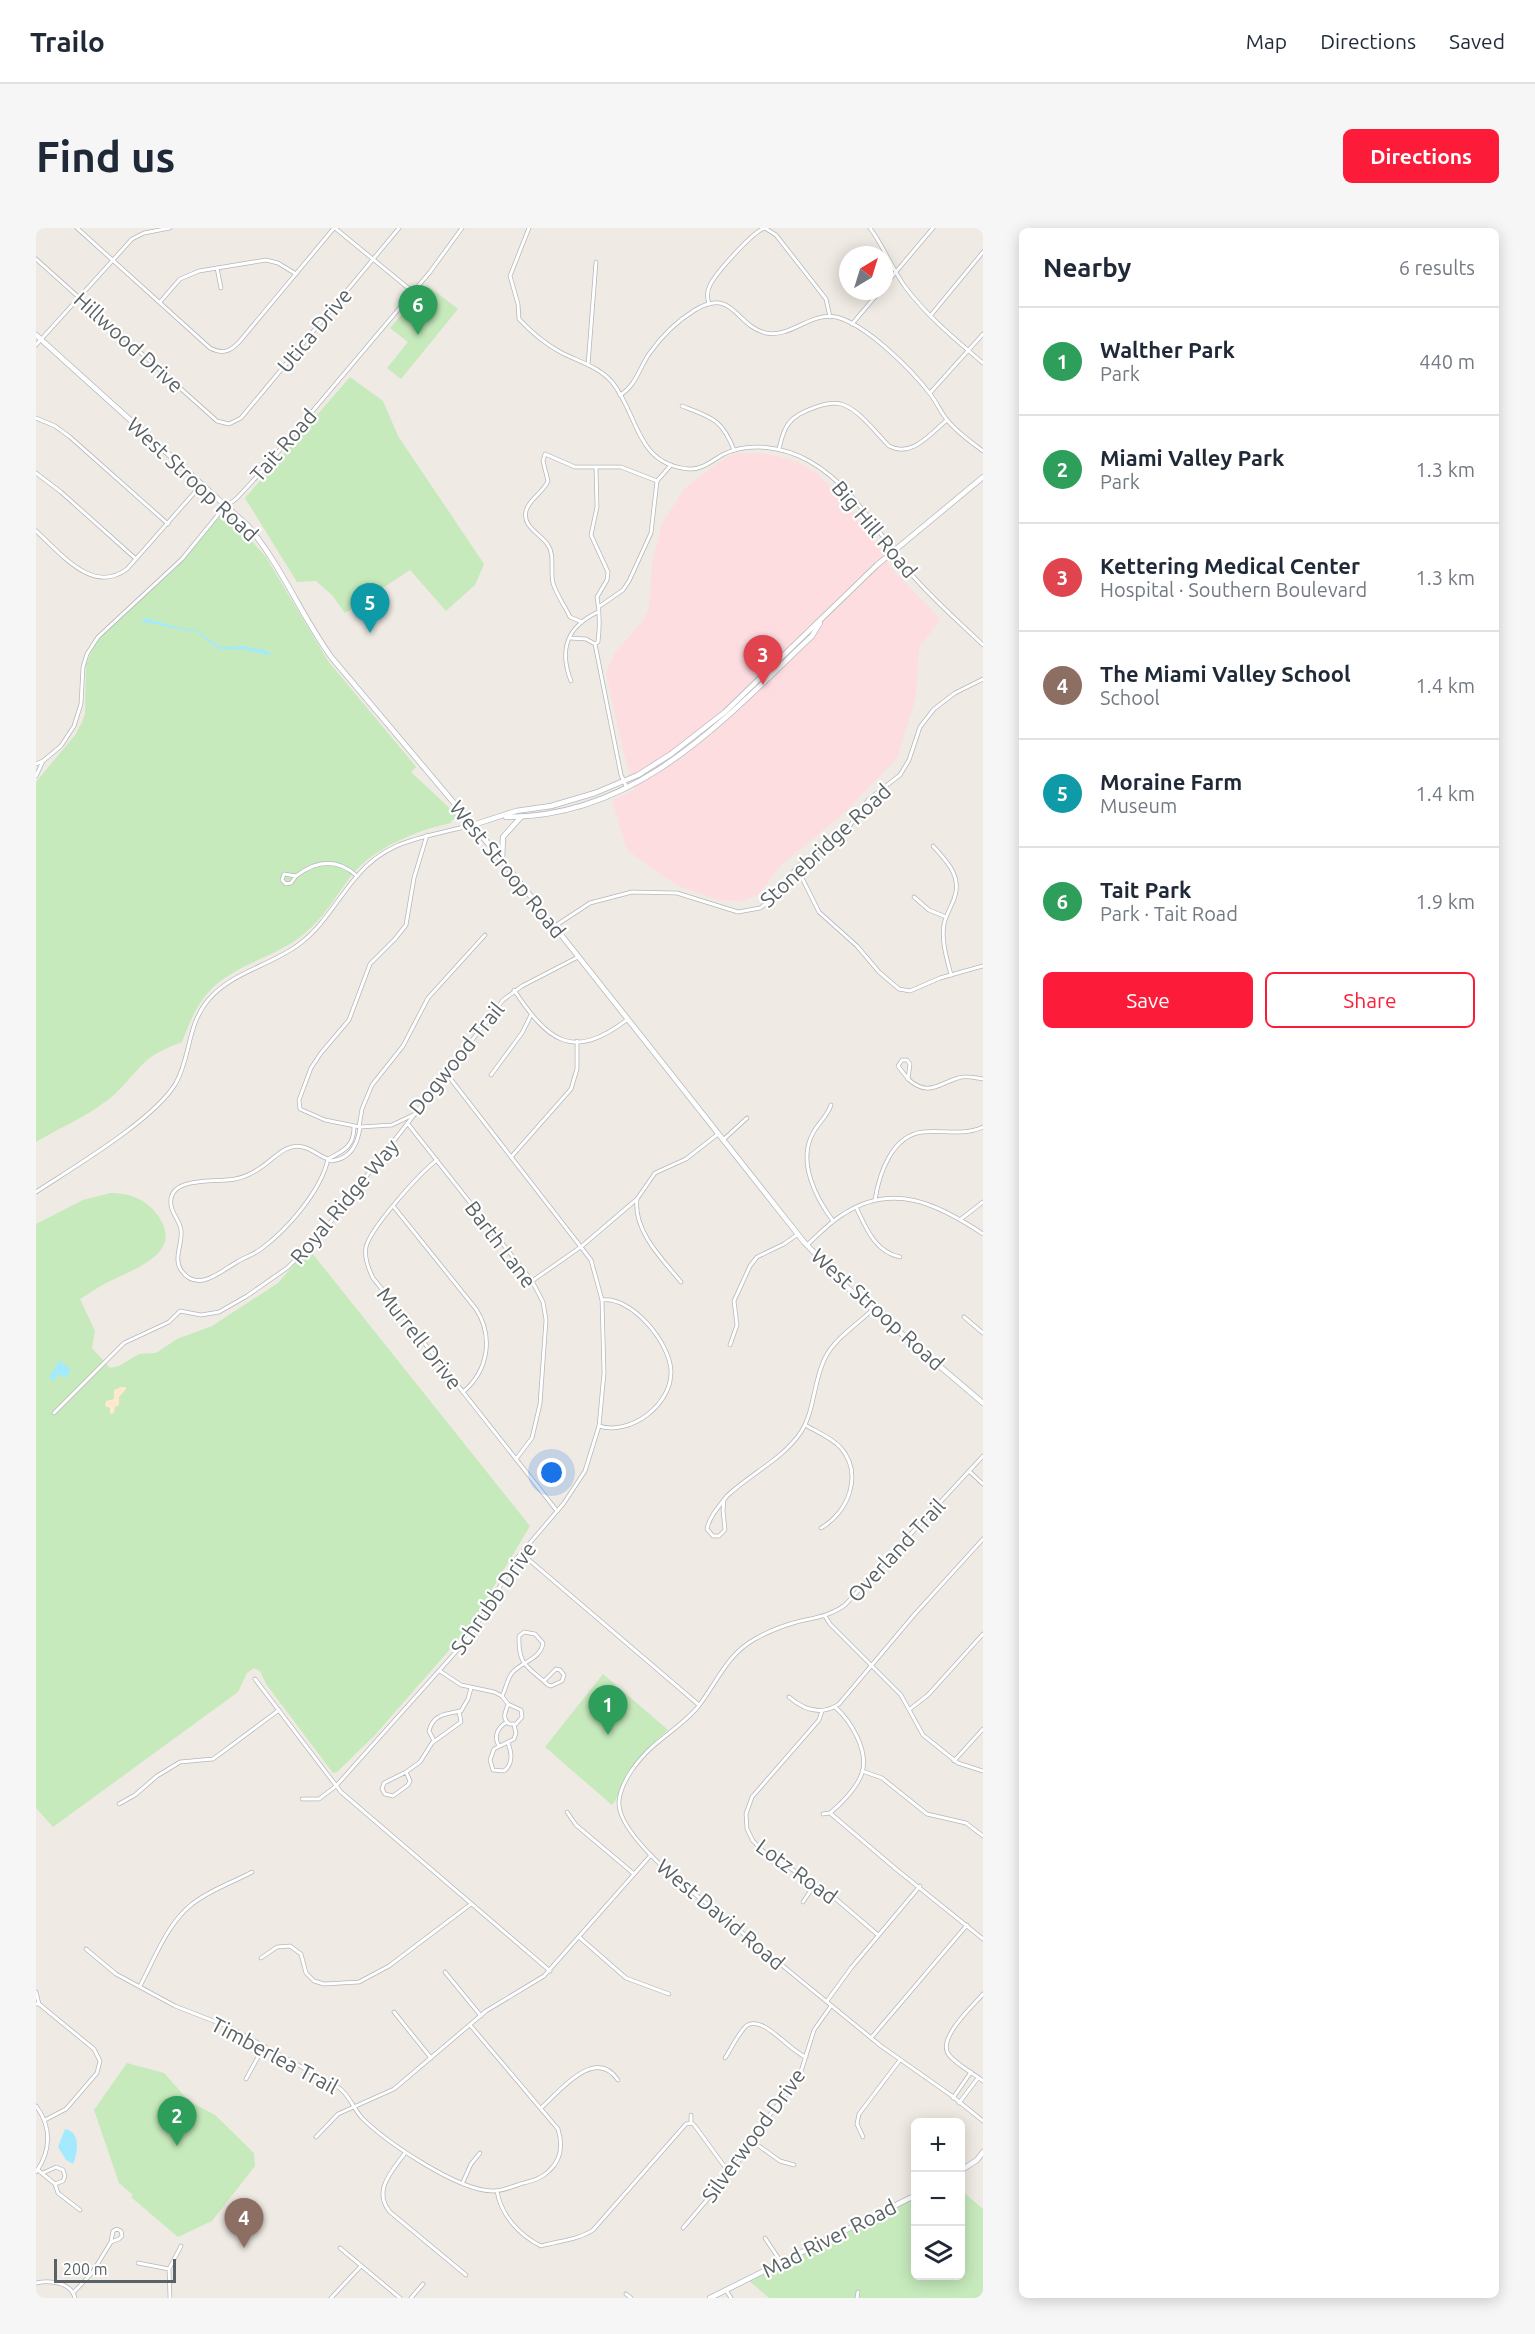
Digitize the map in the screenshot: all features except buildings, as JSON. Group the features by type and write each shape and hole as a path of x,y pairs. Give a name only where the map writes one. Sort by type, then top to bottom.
{"main road":[{"name":"West Stroop Road","path":"36,335 248,526 266,549 314,632 332,658 502,860 807,1245 849,1289 983,1403"},
{"path":"473,825 516,812 573,800 624,782 671,754 712,723 806,631 821,620 894,550 983,477"},
{"path":"501,817 521,817 574,807 627,788 675,760 721,724 812,636 821,620"},
{"path":"502,860 503,837 521,817"},
{"path":"965,2168 983,2154"},
{"name":"Mad River Road","path":"710,2298 911,2197"}],"street":[{"path":"77,228 210,348 223,352 232,349 335,228 413,292"},
{"path":"36,345 135,236 170,228"},
{"name":"Utica Drive","path":"224,424 234,423 241,418 399,228"},
{"name":"Tait Road","path":"36,776 43,761 61,746 74,726 81,704 82,667 96,640 106,628 175,566 227,506 262,471 439,262 462,228"},
{"path":"529,228 510,276 518,304 519,319 550,346 603,373 620,394 632,422 648,448 656,456 671,464 657,481 653,525 647,546 626,586 600,606"},
{"path":"709,304 708,289 714,279 754,233 765,228 776,235 826,299 830,316"},
{"path":"870,228 896,273 914,298 930,316 983,363"},
{"path":"893,276 933,228"},
{"path":"930,316 983,252"},
{"name":"Hillwood Drive","path":"36,259 208,413 224,424"},
{"path":"159,302 185,276 194,272 266,260 278,263 296,274"},
{"path":"588,365 596,262"},
{"path":"218,268 221,288"},
{"path":"852,324 872,300"},
{"path":"620,394 632,384 660,340 690,314 709,304 728,305 750,325 770,333 788,331 812,319 830,316 852,324 889,350 929,393 947,420 983,451"},
{"path":"929,393 983,334"},
{"path":"779,450 786,428 792,419 832,403 842,404 851,410 889,446 897,449 914,447 947,420"},
{"path":"682,406 705,414 720,423 728,434 734,450"},
{"path":"36,418 55,426 70,437 168,524"},
{"name":"Big Hill Road","path":"671,464 696,469 734,450 752,447 779,450 808,460 828,474 867,515 922,586 983,645"},
{"path":"582,622 570,617 553,584 549,547 530,528 526,516 529,504 543,491 548,481 543,461 545,454 575,467 621,467 657,481"},
{"path":"596,468 598,498 591,535 608,572 606,584 598,594 600,621 595,644 627,788"},
{"path":"36,473 136,560"},
{"path":"36,531 75,566 92,576 105,578 118,575 136,560 202,484"},
{"path":"571,681 564,655 570,638 582,622 598,612"},
{"path":"570,638 582,638 595,644"},
{"name":"Stonebridge Road","path":"555,926 590,903 632,892 667,891 687,895 738,912 755,910 771,900 797,868 847,830 868,800 900,775 909,760 920,727 934,709 955,693 983,680"},
{"path":"36,764 43,761"},
{"path":"36,1192 108,1143 163,1100 178,1079 193,1028 201,1010 211,997 234,977 282,955 300,943 327,918 357,876 372,861 409,840 473,825"},
{"path":"354,1127 302,1112 299,1100 311,1068 349,1020 363,976 370,964 399,935 405,925 414,878 427,835"},
{"path":"933,846 951,867 956,879 956,893 946,917 944,940 951,975"},
{"path":"296,876 285,874 282,882 289,884 296,876 316,866 334,863 345,865 357,876"},
{"path":"797,868 819,912 857,946 879,972 899,989 910,991 940,978 983,966"},
{"path":"914,897 929,910 946,917"},
{"name":"Royal Ridge Way","path":"328,1159 319,1184 281,1232 267,1245 210,1279 191,1279 180,1270 177,1258 181,1229 171,1204 172,1196 180,1186 186,1183 242,1177 258,1170 281,1152 293,1146 306,1147 328,1159 339,1157 353,1149 359,1133 362,1109 372,1085 403,1046 428,998 485,935"},
{"name":"Dogwood Trail","path":"354,1127 392,1125 415,1114 503,1000 514,990 579,957"},
{"path":"514,990 531,1015 544,1030 555,1038 578,1041 601,1036 628,1019"},
{"path":"491,1075 515,1044 531,1015"},
{"path":"512,1156 572,1089 578,1069 578,1041"},
{"path":"908,1078 910,1064 907,1060 902,1060 898,1066 908,1078 916,1085 930,1088 963,1077 983,1079"},
{"name":"Schrubb Drive","path":"302,1799 319,1799 336,1786 440,1671 477,1626 505,1576 521,1553 557,1511 585,1471 599,1426 604,1373 602,1300 591,1260 446,1073"},
{"path":"831,1105 810,1139 807,1165 820,1202 833,1221"},
{"path":"408,1124 415,1114"},
{"path":"723,1140 747,1118"},
{"name":"Royal Ridge Way","path":"54,1413 124,1343 169,1322 180,1311 201,1315 219,1312 271,1281 287,1268 319,1237 408,1124"},
{"name":"Barth Lane","path":"408,1124 532,1281 543,1302 546,1320 540,1404 529,1443 516,1459"},
{"name":"Royal Ridge Way","path":"339,1157 349,1144 354,1127"},
{"path":"875,1200 879,1181 888,1160 897,1147 911,1136 927,1132 963,1132 983,1127"},
{"path":"354,1132 359,1133"},
{"path":"532,1281 582,1246 637,1199 655,1173 686,1159 718,1134"},
{"path":"349,1144 353,1149"},
{"name":"Murrell Drive","path":"437,1160 420,1174 368,1241 367,1266 373,1278 557,1511"},
{"path":"807,1245 833,1221 856,1207 875,1200 901,1198 918,1200 961,1220 983,1234"},
{"path":"637,1199 638,1217 645,1234 681,1282"},
{"path":"961,1220 983,1202"},
{"path":"394,1207 476,1309 484,1326 487,1347 483,1366 476,1380 463,1392"},
{"path":"856,1207 870,1235 880,1248 890,1255 900,1257"},
{"path":"730,1345 737,1325 734,1301 750,1266 757,1257 784,1244 798,1234"},
{"path":"599,1426 619,1428 634,1424 645,1416 665,1392 671,1371 669,1359 661,1343 636,1312 620,1301 602,1300"},
{"path":"724,1500 725,1530 719,1536 713,1536 708,1532 707,1526 724,1500 788,1448 805,1425 826,1356 837,1341 873,1309"},
{"path":"964,1317 983,1333"},
{"path":"805,1425 840,1447 852,1471 849,1497 832,1521 821,1528"},
{"name":"Overland Trail","path":"651,1855 623,1818 620,1808 620,1794 641,1759 699,1705 725,1664 747,1643 782,1626 825,1616 838,1610 849,1601 983,1456"},
{"path":"969,1471 983,1484"},
{"path":"789,1697 805,1708 822,1711 835,1707 983,1539"},
{"path":"521,1553 699,1705"},
{"path":"825,1616 830,1624 901,1695 923,1735 954,1761 967,1768 983,1771"},
{"path":"502,1696 511,1674 525,1664 537,1654 543,1645 539,1637 526,1632 521,1633 519,1656 525,1664 549,1686 562,1681 564,1675 556,1669 544,1681"},
{"path":"910,1709 928,1695 983,1634"},
{"path":"440,1671 455,1682 502,1696 508,1704 518,1708 522,1713 521,1720 514,1725"},
{"path":"255,1679 336,1786 350,1801 550,1971"},
{"path":"434,1741 429,1731 431,1725 443,1714 459,1711 468,1699 471,1688"},
{"path":"508,1704 504,1717 507,1722 514,1725"},
{"path":"823,1814 830,1813 852,1790 862,1771 862,1758 854,1732 849,1721 835,1707"},
{"path":"118,1804 135,1796 157,1776 180,1761 213,1759 279,1710"},
{"path":"406,1772 409,1778 408,1785 393,1796 385,1794 382,1789 384,1783 420,1762 434,1741 461,1722 459,1711"},
{"name":"Lotz Road","path":"822,1711 819,1720 756,1791 749,1802 746,1814 747,1829 755,1845 837,1899 878,1935"},
{"path":"499,1746 496,1734 507,1722"},
{"path":"508,1743 511,1760 507,1768 501,1771 493,1770 490,1763 493,1751 515,1737 514,1725"},
{"path":"954,1761 983,1729"},
{"path":"862,1771 882,1778 927,1814 966,1823 983,1836"},
{"path":"567,1812 576,1825 634,1874"},
{"path":"830,1813 983,1939"},
{"name":"West David Road","path":"316,2138 330,2121 354,2106 394,2089 481,2016 550,1971 651,1855 674,1877 826,2002 983,2121"},
{"path":"140,1986 173,1925 183,1912 198,1899 252,1872"},
{"path":"803,1902 814,1884"},
{"path":"826,2002 920,1886"},
{"path":"261,1958 277,1947 290,1946 301,1954 306,1973 314,1981 324,1984 359,1982 389,1966 471,1904"},
{"path":"872,2038 967,1925"},
{"path":"579,1936 626,1978 669,1994"},
{"name":"Timberlea Trail","path":"86,1949 116,1974 175,2006 229,2027 338,2086 347,2094 367,2123 405,2153 428,2167 480,2189 497,2191 541,2178 558,2160 560,2135 555,2124 470,2025"},
{"path":"445,1972 481,2016"},
{"path":"36,1992 38,2004 94,2049 100,2061 98,2073 66,2109 45,2120"},
{"path":"983,1994 951,2032 946,2042 950,2056 983,2080"},
{"name":"Silverwood Drive","path":"683,2228 730,2174 766,2119 799,2078 816,2026 831,2006"},
{"path":"394,2012 431,2058"},
{"path":"725,2058 744,2028 755,2023 762,2025 796,2052 806,2057"},
{"path":"246,2079 264,2046"},
{"path":"863,2137 857,2124 859,2114 900,2060"},
{"path":"541,2108 588,2068 599,2066 606,2068 618,2080"},
{"path":"953,2098 971,2072"},
{"path":"960,2103 978,2077"},
{"path":"36,2106 45,2120 48,2131 47,2148 37,2171 55,2184 58,2193 80,2210"},
{"path":"691,2115 691,2123"},
{"path":"497,2191 501,2209 506,2217 538,2246 576,2238 591,2232 684,2126 691,2123"},
{"path":"691,2123 730,2174"},
{"path":"752,2141 780,2161 794,2165"},
{"path":"405,2153 384,2183 382,2194 385,2205 390,2212 466,2275"},
{"path":"463,2182 471,2164 480,2153"},
{"path":"42,2173 56,2167 63,2170 65,2178 61,2183 55,2184"},
{"path":"73,2293 92,2273 111,2242 112,2231 117,2229 121,2231 121,2238 111,2242"},
{"path":"765,2238 781,2262"},
{"path":"170,2298 169,2269 181,2246"},
{"path":"340,2248 400,2298"},
{"path":"138,2263 169,2269"},
{"path":"331,2298 361,2266"},
{"path":"36,2283 53,2282 65,2286 75,2298"},
{"path":"411,2298 423,2284"},
{"path":"726,2290 731,2298"},
{"path":"857,2298 858,2292"},
{"path":"626,2295 631,2298"}],"shaded area":[{"path":"740,453 777,456 798,462 817,473 850,508 878,545 889,566 939,618 939,622 919,647 916,697 897,758 845,812 781,865 758,895 743,901 718,900 676,885 627,850 612,800 635,790 624,754 606,673 614,654 642,622 649,610 652,565 662,524 684,489 726,457"}],"green space":[{"path":"427,285 458,309 401,379 387,368 408,342 390,328"},
{"path":"350,377 383,401 398,436 484,564 475,585 446,611 410,570 345,613 332,595 316,581 297,582 245,498"},
{"path":"222,514 229,515 266,557 328,661 416,767 411,772 459,817 451,823 410,835 371,857 351,876 324,913 305,933 217,984 193,1015 182,1042 149,1058 111,1098 97,1108 36,1142 36,782 75,735 82,722 85,714 86,664 96,642 109,627 176,568"},
{"path":"110,1193 129,1195 146,1204 156,1213 164,1227 166,1238 162,1248 154,1257 80,1299 95,1331 92,1348 110,1368 119,1366 139,1354 156,1353 177,1339 212,1326 278,1283 298,1260 312,1253 530,1526 476,1616 459,1639 374,1736 337,1772 333,1773 266,1684 260,1671 254,1668 247,1673 238,1692 53,1827 36,1808 36,1224 83,1200"},
{"path":"603,1674 668,1730 638,1759 624,1780 612,1805 545,1747"},
{"path":"127,2063 164,2073 189,2101 215,2115 254,2153 255,2166 212,2221 178,2237 131,2197 133,2195 119,2183 94,2110"},
{"path":"965,2193 983,2209 983,2298 769,2298 747,2279 911,2197 911,2280 965,2280"}],"sand":[{"path":"126,1387 126,1389 119,1397 119,1405 115,1407 114,1413 110,1414 110,1408 105,1406 106,1401 114,1399 114,1390"}],"water":[{"path":"144,618 196,630 220,647 241,646 268,651 271,654 242,649 219,649 195,631 144,622 142,621"},
{"path":"59,1361 71,1369 66,1378 58,1374 54,1381 49,1378"},
{"path":"65,2129 74,2134 76,2138 77,2148 73,2164 66,2160 58,2147"}],"place":[{"name":"Tait Park","path":"418,335"},
{"name":"Moraine Farm","path":"370,633"},
{"name":"Kettering Medical Center","path":"763,685"},
{"name":"Walther Park","path":"608,1735"},
{"name":"Miami Valley Park","path":"177,2146"},
{"name":"The Miami Valley School","path":"244,2248"}]}
